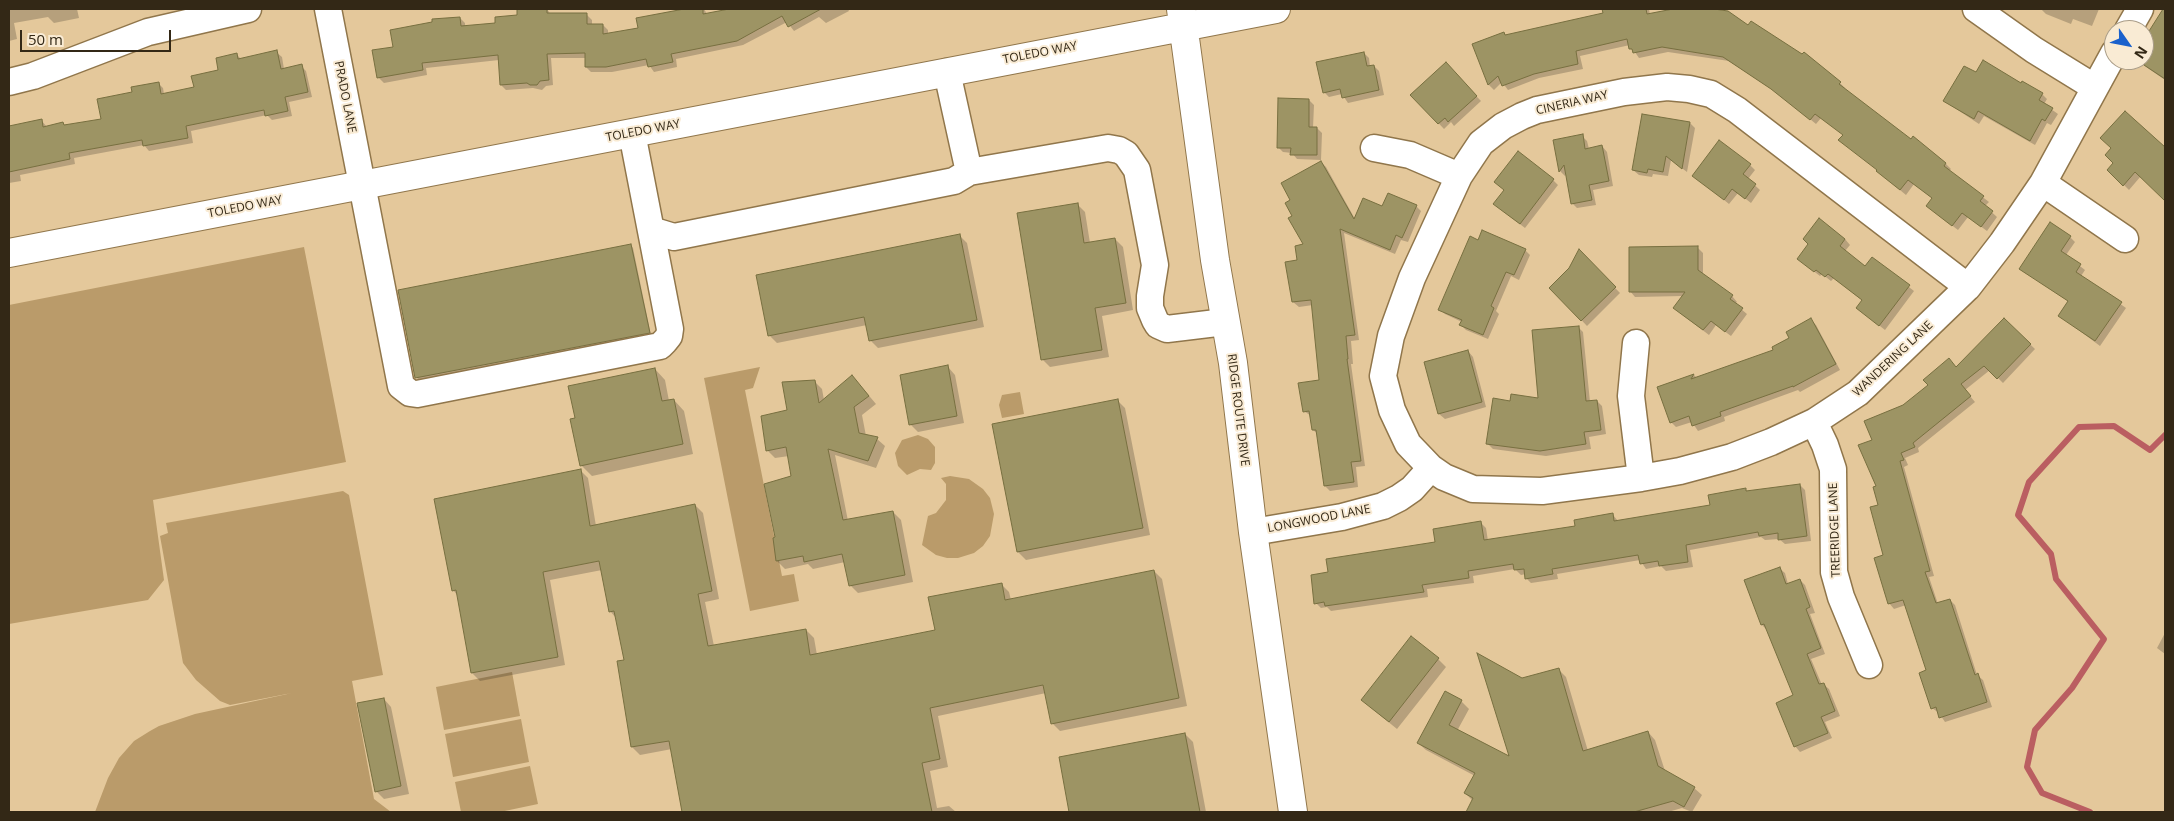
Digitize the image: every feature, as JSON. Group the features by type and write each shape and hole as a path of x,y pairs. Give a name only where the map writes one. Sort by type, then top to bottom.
{"main road":[{"name":"TOLEDO WAY","path":"9,252 947,72 1182,18 1276,9"},
{"name":"RIDGE ROUTE DRIVE","path":"1182,18 1225,322 1233,363 1253,532 1293,812"}],"street":[{"path":"9,82 33,76 148,32 248,9"},
{"name":"PRADO LANE","path":"328,9 401,386 410,393 425,393 660,346 669,336 670,329 632,133"},
{"path":"1976,9 2034,50 2094,87"},
{"path":"2134,20 2140,9"},
{"name":"WANDERING LANE","path":"1431,468 1473,489 1542,491 1680,472 1732,457 1771,442 1814,422 1858,393 1968,287 2002,243 2042,183 2104,70"},
{"path":"947,72 970,172"},
{"name":"CINERIA WAY","path":"1431,468 1408,444 1399,428 1386,394 1383,376 1392,336 1412,278 1459,176 1469,159 1481,143 1503,126 1537,110 1624,92 1667,87 1711,94 1737,110 1968,287"},
{"path":"651,230 674,237 954,181 970,172 1108,148 1119,150 1126,154 1137,170 1155,266 1150,308 1158,325 1166,329 1225,322"},
{"path":"1374,148 1410,155 1459,176"},
{"path":"2042,183 2125,239"},
{"path":"1636,343 1631,396 1641,478"},
{"name":"TREERIDGE LANE","path":"1814,422 1828,451 1833,469 1834,572 1841,597 1869,665"},
{"name":"LONGWOOD LANE","path":"1253,532 1342,517 1383,506 1412,489 1431,468"}],"shaded area":[{"path":"304,247 346,462 153,500 164,580 148,600 9,624 9,305"},
{"path":"760,367 753,388 745,390 782,576 794,574 799,601 750,611 704,378"},
{"path":"1020,392 1024,414 1002,418 999,405 1002,395"},
{"path":"918,435 928,439 935,447 935,463 931,470 920,469 907,475 898,466 895,453 902,440"},
{"path":"950,476 969,479 983,489 990,498 994,514 990,536 983,546 974,553 958,558 936,555 922,545 928,516 936,513 946,500 946,484 941,478"},
{"path":"343,491 349,495 383,675 352,681 374,799 391,812 95,812 108,778 119,758 134,741 150,731 195,714 292,693 230,705 220,701 196,680 183,663 160,536 168,533 166,523"},
{"path":"512,672 520,716 444,730 436,687"},
{"path":"521,719 529,762 453,777 445,734"},
{"path":"530,766 538,804 500,812 461,812 455,782"}],"building":[{"path":"517,9 547,9 547,13 587,13 587,24 603,24 603,34 638,28 636,18 684,9 703,9 703,14 729,9 821,9 788,27 782,16 737,41 671,54 673,62 648,67 646,59 606,67 585,67 585,53 547,54 549,80 540,81 537,85 527,83 500,85 498,55 422,63 423,70 377,78 372,50 393,47 390,30 432,22 432,19 460,17 461,26 495,23 495,17 517,15"},
{"path":"1602,9 1646,9 1647,14 1673,9 1714,9 1728,11 1748,25 1751,21 1802,54 1804,52 1841,82 1839,84 1911,139 1913,136 1946,163 1944,166 1984,196 1980,201 1993,211 1981,227 1962,213 1952,226 1926,206 1932,198 1908,180 1900,190 1838,140 1843,135 1815,114 1810,120 1771,89 1723,57 1662,47 1633,53 1632,49 1629,49 1627,39 1576,51 1578,64 1534,74 1502,86 1498,76 1488,85 1472,44 1504,32 1505,35 1603,13"},
{"path":"2163,9 2165,9 2165,79 2152,70 2154,70 2154,23"},
{"path":"277,50 281,69 302,64 308,92 285,97 288,111 265,116 264,110 186,126 188,138 143,146 142,140 69,153 70,159 9,172 9,126 42,119 43,127 63,122 64,125 101,119 97,99 132,92 131,87 159,82 161,94 194,87 191,76 218,70 216,58 237,53 238,59"},
{"path":"1364,52 1367,66 1374,65 1379,90 1342,98 1340,89 1323,93 1316,62"},
{"path":"1983,60 2021,83 2022,81 2043,93 2039,100 2053,108 2045,121 2042,119 2030,141 1978,111 1974,119 1943,101 1964,66 1976,72"},
{"path":"1446,62 1477,96 1448,122 1445,118 1438,124 1410,95"},
{"path":"1278,98 1309,99 1309,127 1317,127 1317,155 1290,155 1291,148 1277,148"},
{"path":"2125,111 2165,147 2165,201 2135,172 2123,186 2107,170 2113,163 2105,155 2111,148 2100,138"},
{"path":"1642,114 1690,122 1682,169 1666,156 1663,172 1648,169 1647,173 1632,170"},
{"path":"1583,134 1585,149 1602,145 1609,181 1589,185 1592,200 1571,204 1564,165 1559,172 1553,140"},
{"path":"1719,140 1751,164 1743,174 1756,184 1745,199 1732,189 1724,200 1692,176"},
{"path":"1518,151 1554,179 1520,224 1493,204 1504,190 1494,182"},
{"path":"1321,161 1354,219 1363,198 1382,206 1388,193 1417,205 1402,238 1396,235 1390,250 1340,229 1355,335 1346,336 1347,359 1361,461 1351,462 1354,482 1324,486 1316,430 1312,430 1309,411 1303,412 1298,383 1319,380 1311,300 1292,302 1285,262 1297,260 1295,246 1303,244 1288,218 1292,216 1285,203 1290,200 1281,183"},
{"path":"1078,203 1084,243 1115,238 1126,303 1095,308 1102,350 1041,360 1017,213"},
{"path":"1819,218 1845,239 1840,246 1865,266 1872,257 1910,285 1879,326 1856,308 1862,300 1828,274 1825,277 1816,270 1814,272 1797,259 1808,244 1803,239"},
{"path":"2050,222 2071,236 2061,251 2081,264 2076,272 2122,302 2095,341 2058,316 2068,301 2019,269"},
{"path":"1482,230 1526,249 1514,275 1506,272 1491,306 1494,308 1483,335 1459,325 1462,320 1438,310 1470,236 1478,240"},
{"path":"960,234 977,320 869,341 864,317 768,336 756,275"},
{"path":"631,244 650,333 415,378 398,290"},
{"path":"1698,246 1698,270 1733,295 1730,299 1743,308 1725,332 1711,321 1703,330 1673,308 1685,292 1629,292 1629,247"},
{"path":"1579,249 1616,287 1581,321 1549,288 1569,268"},
{"path":"1811,318 1836,364 1793,387 1720,412 1721,416 1692,426 1689,416 1670,423 1657,387 1694,374 1691,379 1773,350 1772,347 1789,338 1786,332"},
{"path":"2004,318 2031,344 1997,379 1984,366 1961,384 1971,396 1913,443 1915,447 1901,453 1904,460 1900,461 1930,571 1925,572 1936,603 1950,599 1975,675 1978,673 1987,702 1939,718 1936,707 1931,709 1919,673 1926,670 1903,600 1888,604 1874,558 1883,555 1870,507 1878,505 1873,487 1876,486 1858,445 1872,440 1864,421 1903,405 1928,385 1923,380 1949,358 1956,367"},
{"path":"1579,326 1586,401 1597,400 1601,430 1584,432 1586,444 1540,451 1486,444 1493,398 1510,401 1511,394 1538,398 1532,330"},
{"path":"1468,350 1482,402 1438,414 1424,362"},
{"path":"948,365 957,416 909,425 900,375"},
{"path":"655,368 662,401 674,399 683,444 580,466 570,419 575,418 568,386"},
{"path":"852,375 869,396 854,407 859,433 878,437 868,461 828,449 843,520 893,511 905,575 849,586 842,554 804,562 803,556 776,561 773,538 775,537 764,484 791,476 786,447 766,451 761,416 787,410 782,382 815,380 819,403"},
{"path":"1118,399 1143,528 1017,552 992,424"},
{"path":"581,469 590,526 695,504 712,591 698,594 708,646 806,629 810,655 935,630 928,597 1002,583 1005,600 1154,570 1179,698 1051,724 1043,685 930,708 940,759 922,763 932,812 682,812 669,741 631,747 617,661 624,660 614,611 609,612 599,561 543,572 558,657 471,673 456,590 452,591 434,499"},
{"path":"1800,484 1807,536 1778,540 1778,533 1759,536 1758,532 1686,545 1688,562 1659,566 1658,561 1640,564 1638,555 1552,569 1553,574 1525,579 1524,569 1514,570 1513,564 1468,571 1469,578 1422,585 1424,592 1325,606 1324,602 1314,604 1311,575 1328,572 1326,559 1435,542 1433,529 1481,521 1484,540 1575,526 1574,520 1613,513 1614,521 1710,505 1708,495 1746,488 1746,491"},
{"path":"1780,567 1786,584 1800,579 1810,607 1806,609 1821,648 1807,654 1819,684 1824,683 1835,711 1821,717 1828,733 1794,747 1776,703 1793,695 1764,624 1761,625 1744,580"},
{"path":"1411,636 1439,658 1389,722 1361,700"},
{"path":"1477,653 1522,678 1559,668 1583,751 1648,731 1658,766 1695,787 1684,807 1673,801 1634,812 1466,812 1473,798 1464,793 1475,773 1417,743 1445,691 1462,700 1449,725 1509,756"},
{"path":"384,698 401,786 375,792 357,703"},
{"path":"1185,733 1200,812 1069,812 1059,757"}],"waterway":[{"path":"2090,812 2042,793 2027,767 2035,730 2072,688 2104,639 2056,579 2051,554 2018,515 2029,482 2079,427 2114,426 2150,450 2165,435"}]}
